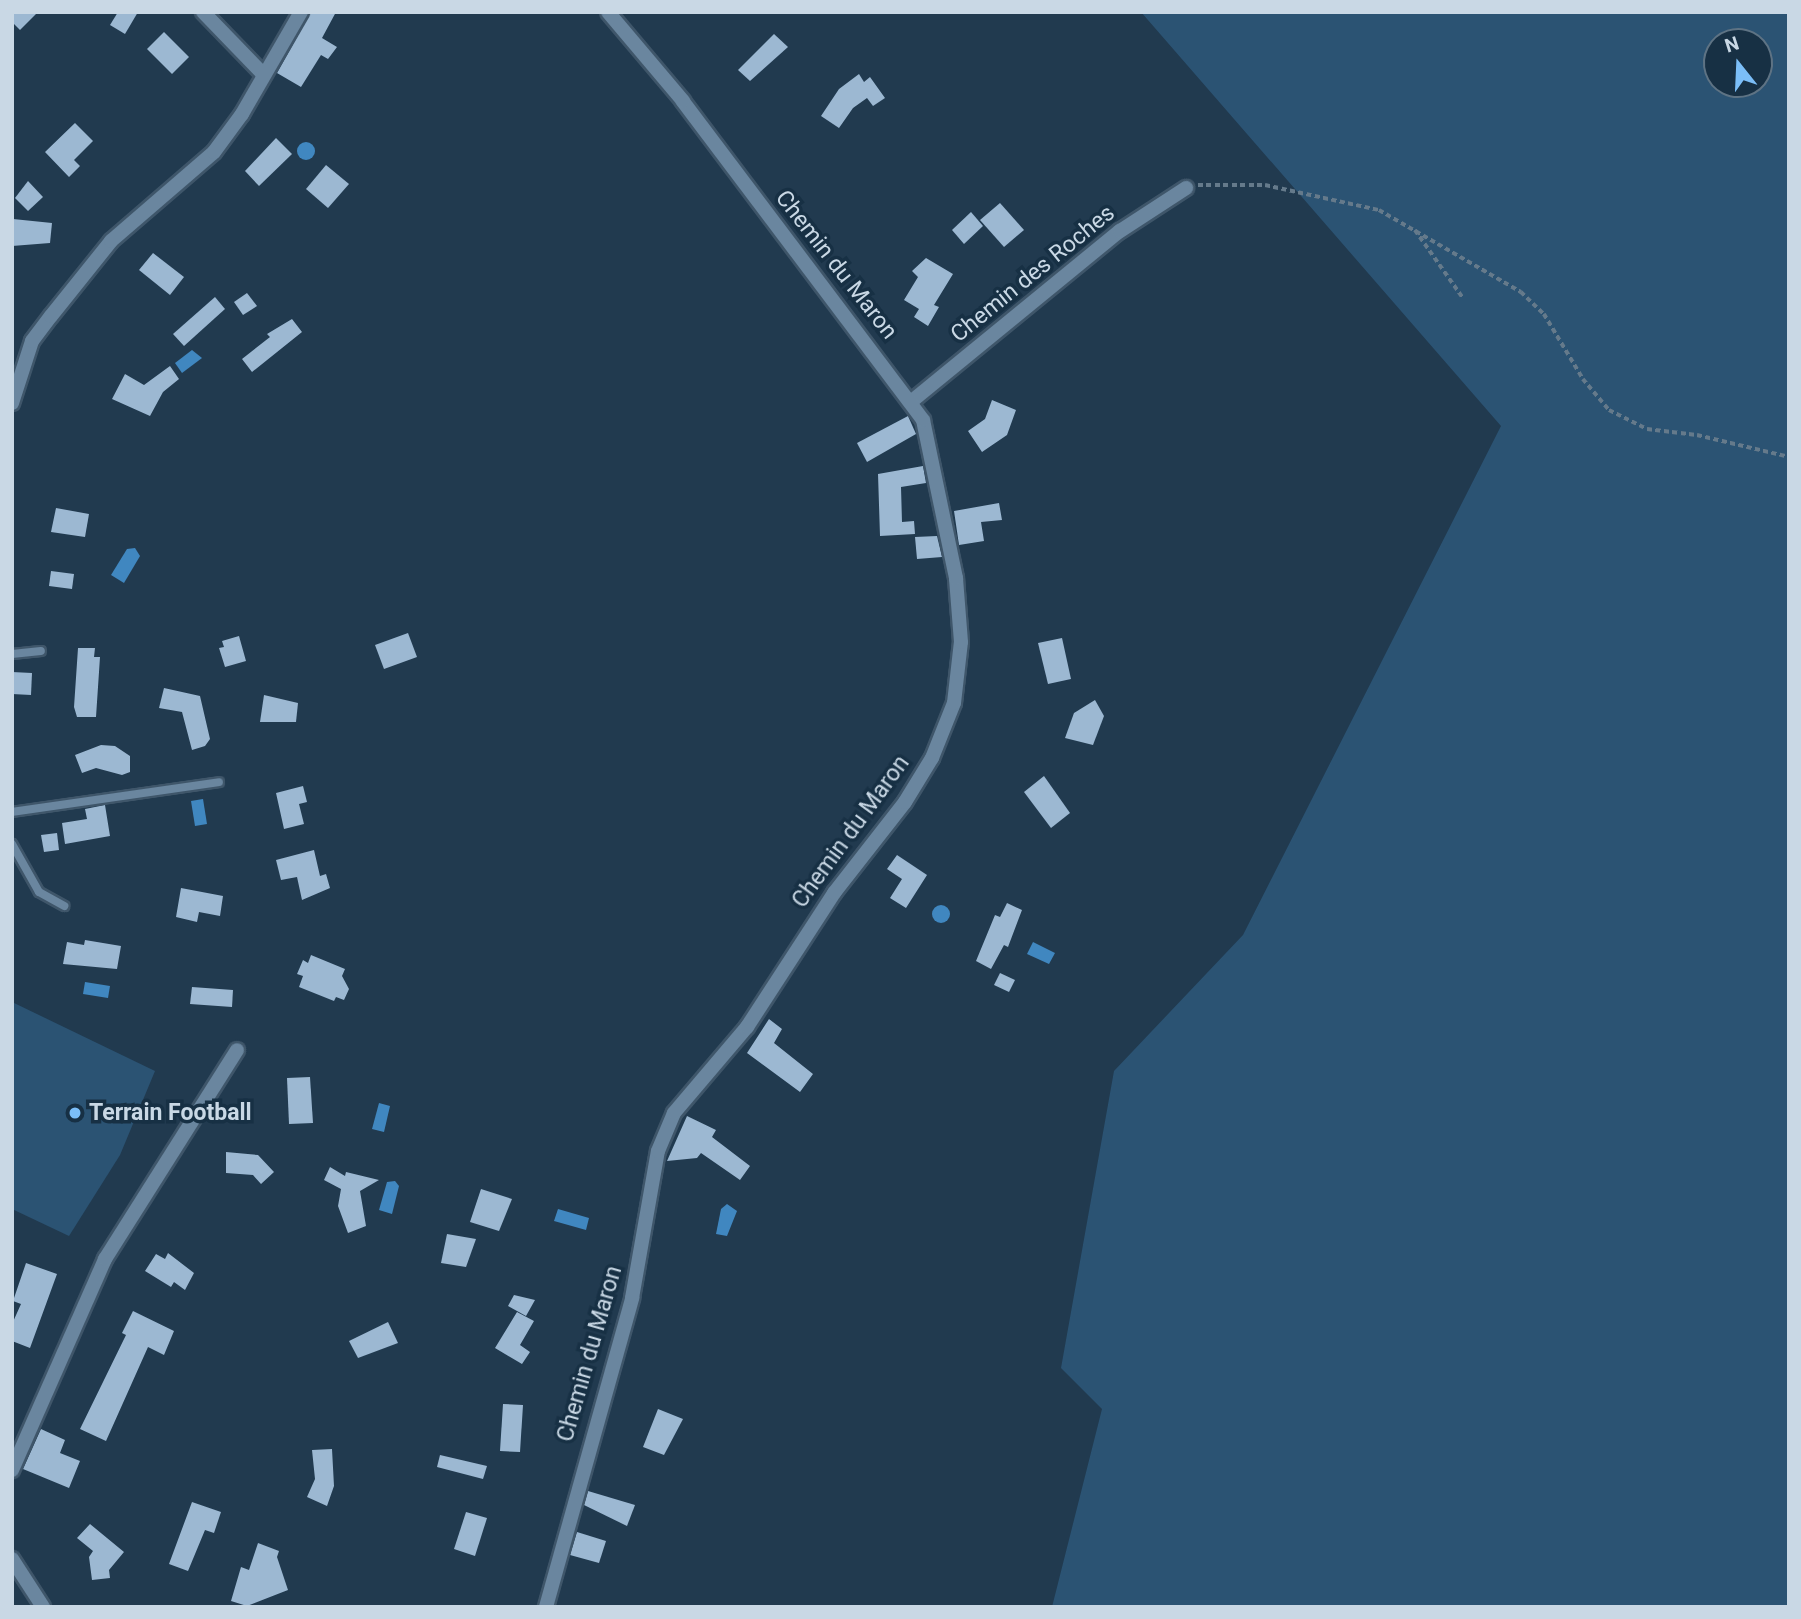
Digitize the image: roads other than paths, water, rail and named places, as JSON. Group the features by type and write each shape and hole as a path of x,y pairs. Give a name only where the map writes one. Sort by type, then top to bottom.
{"street":[{"path":"203,12 263,74"},
{"path":"12,403 32,341 111,241 214,152 242,114 301,12"},
{"name":"Chemin du Maron","path":"546,1607 632,1298 658,1151 674,1113 747,1027 860,855 905,802 932,758 954,703 961,642 956,578 923,420 912,401 683,101 608,12"},
{"name":"Chemin des Roches","path":"912,401 1120,231 1186,188"},
{"path":"12,1471 105,1259 237,1049"},
{"path":"12,1559 43,1607"}],"lane":[{"path":"12,654 41,651"},
{"path":"12,812 219,782"},
{"path":"12,844 39,892 64,906"}],"place":[{"name":"Terrain Football","path":"75,1113"}]}
